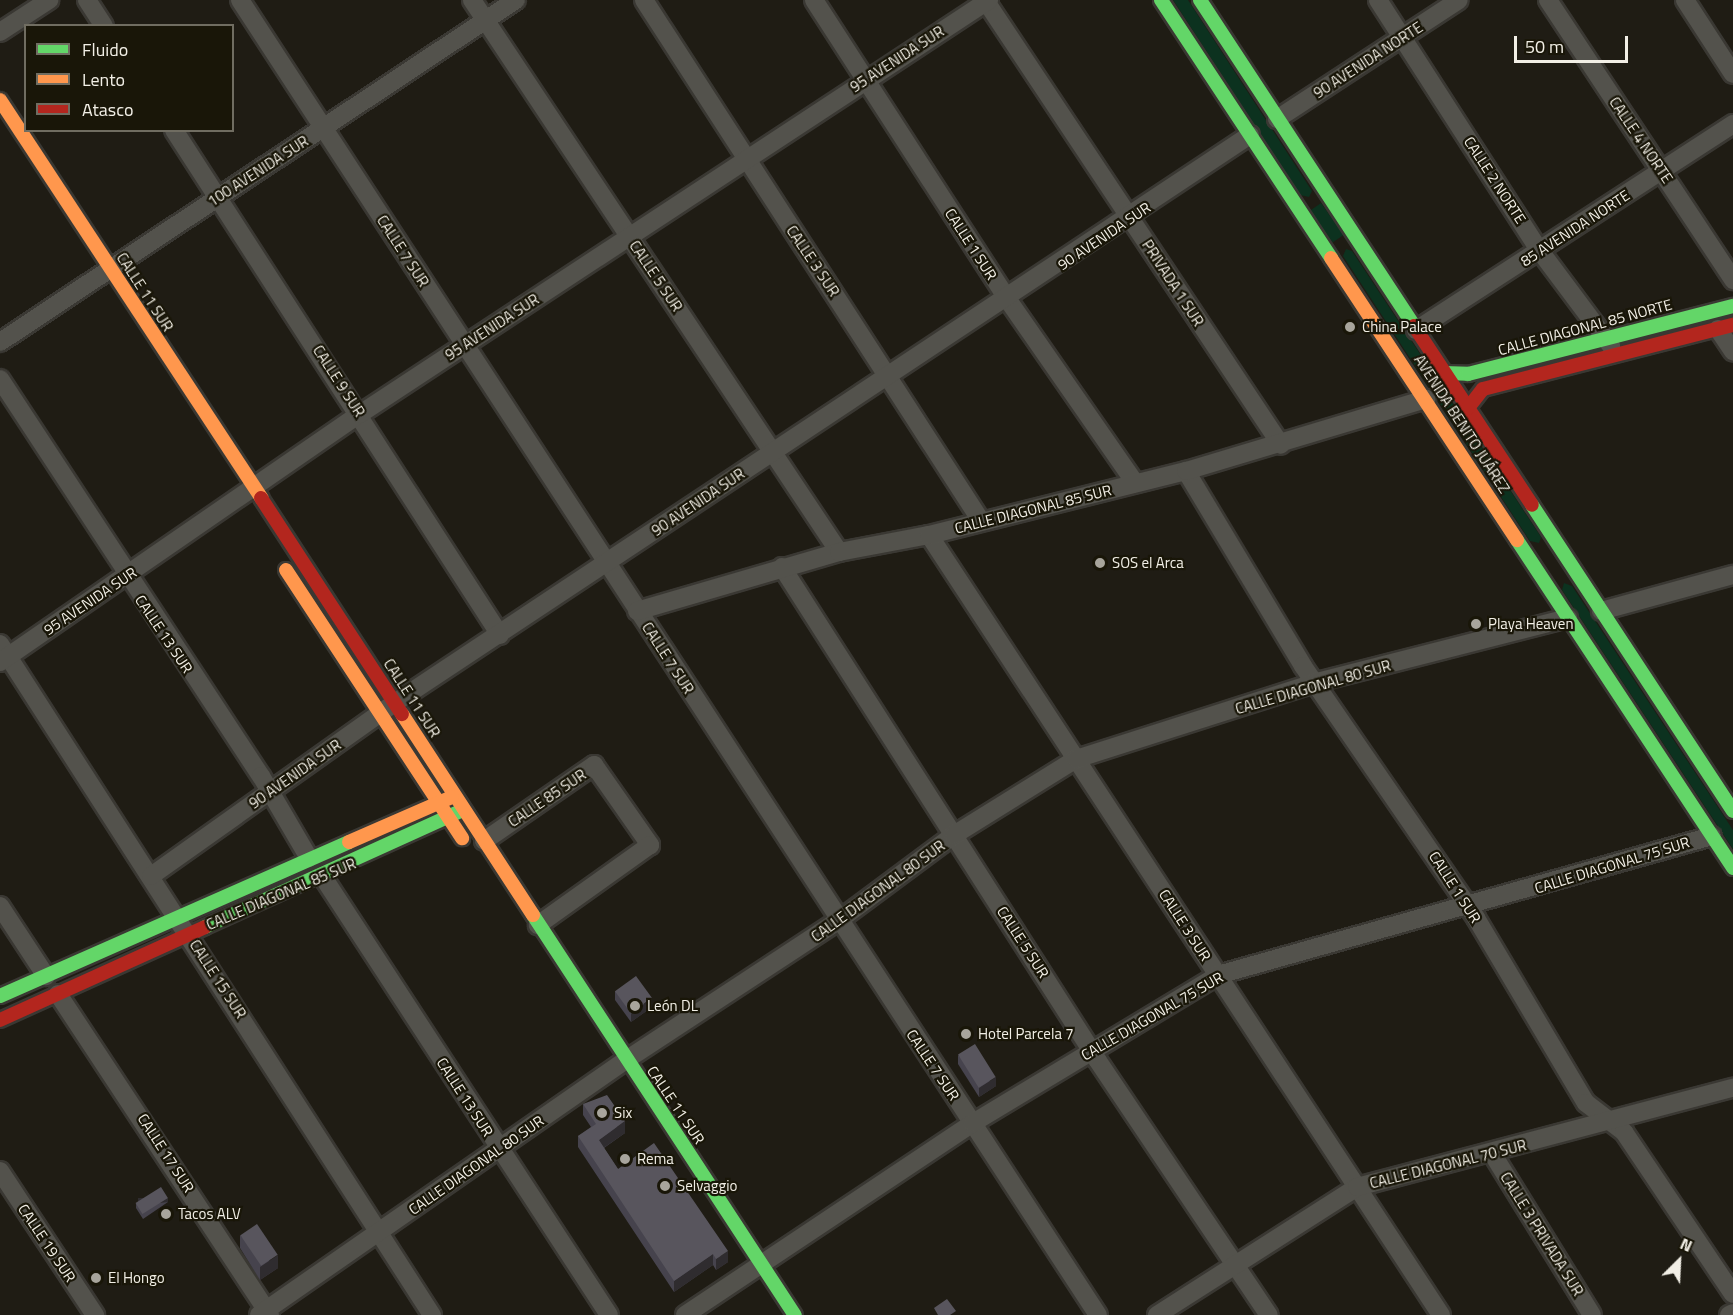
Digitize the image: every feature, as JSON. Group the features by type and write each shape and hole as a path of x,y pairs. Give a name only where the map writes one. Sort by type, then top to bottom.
{"main road":[{"name":"AVENIDA BENITO JUÁREZ","path":"1161,0 1334,258 1733,868"},
{"name":"AVENIDA BENITO JUÁREZ","path":"1200,0 1317,184 1468,408 1733,811"},
{"name":"CALLE 11 SUR","path":"0,100 97,271 246,498 388,707 436,800 621,1065 750,1267 795,1315"},
{"path":"1293,198 1310,203 1317,184"},
{"path":"1334,258 1344,243 1360,247"},
{"name":"CALLE 11 SUR","path":"97,271 108,297"},
{"name":"CALLE DIAGONAL 85 NORTE","path":"1444,373 1468,374 1733,306"},
{"path":"1468,408 1484,389 1725,327"},
{"name":"CALLE 11 SUR","path":"230,483 246,498"},
{"path":"1523,547 1540,549 1552,535"},
{"name":"CALLE 11 SUR","path":"278,557 456,796 538,925 704,1205"},
{"path":"1553,596 1563,577 1583,585"},
{"name":"CALLE DIAGONAL 85 SUR","path":"0,996 178,918 436,800 456,796"},
{"name":"CALLE DIAGONAL 85 SUR","path":"0,1020 189,934 323,877 463,810"},
{"name":"CALLE 11 SUR","path":"750,1267 758,1290"}],"street":[{"path":"0,32 49,0"},
{"path":"87,0 103,24"},
{"name":"CALLE 7 SUR","path":"240,0 838,921 1098,1315"},
{"name":"CALLE 5 SUR","path":"472,0 839,552"},
{"name":"100 AVENIDA SUR","path":"0,342 97,271 324,128 516,0"},
{"name":"CALLE 3 SUR","path":"644,0 747,162 890,377 981,521"},
{"name":"CALLE 1 SUR","path":"813,0 1008,300 1135,483"},
{"name":"CALLE 2 NORTE","path":"1378,0 1540,251 1617,355"},
{"name":"90 AVENIDA NORTE","path":"1277,119 1459,0"},
{"name":"CALLE 4 NORTE","path":"1548,0 1733,280"},
{"path":"1684,0 1733,74"},
{"name":"95 AVENIDA SUR","path":"3,654 246,498 360,414 630,236 747,162 864,79 987,1"},
{"name":"PRIVADA 1 SUR","path":"987,1 1281,445"},
{"name":"85 AVENIDA NORTE","path":"1416,330 1733,124"},
{"name":"CALLE 9 SUR","path":"175,132 360,414 500,635"},
{"name":"90 AVENIDA SUR","path":"151,876 388,707 500,635 772,452 1008,300 1250,135"},
{"path":"1725,327 1733,351"},
{"name":"CALLE 13 SUR","path":"0,379 126,577 271,792 309,858"},
{"name":"CALLE DIAGONAL 85 SUR","path":"637,611 839,552 929,535 1186,471 1281,445 1426,399"},
{"name":"CALLE 1 SUR","path":"1186,471 1317,682 1470,908 1587,1103 1624,1132 1733,1294"},
{"name":"CALLE 3 SUR","path":"929,535 1441,1315"},
{"name":"CALLE 5 SUR","path":"782,567 1092,1050 1269,1315"},
{"path":"1601,611 1733,574"},
{"name":"CALLE DIAGONAL 80 SUR","path":"265,1313 498,1149 838,921 954,835 1076,759 1317,682 1568,618"},
{"name":"CALLE 15 SUR","path":"3,654 189,934 432,1315"},
{"name":"CALLE 85 SUR","path":"483,841 594,765 650,845 538,925"},
{"name":"CALLE DIAGONAL 75 SUR","path":"686,1315 750,1267 973,1124 1218,975 1470,908 1712,836"},
{"name":"CALLE 13 SUR","path":"323,877 498,1149 609,1315"},
{"path":"0,906 46,976"},
{"name":"CALLE 17 SUR","path":"58,994 265,1313"},
{"name":"CALLE DIAGONAL 70 SUR","path":"1157,1315 1357,1187 1610,1123 1733,1088"},
{"name":"CALLE 3 PRIVADA SUR","path":"1492,1153 1592,1315"},
{"name":"CALLE 19 SUR","path":"0,1171 95,1315"}],"green space":[{"path":"1173,0 1188,0 1312,191 1309,197 1300,195"},
{"path":"1321,203 1343,235 1333,242 1310,210"},
{"path":"1346,249 1352,251 1541,537 1539,543 1530,541 1343,256"},
{"path":"1564,583 1572,586 1733,830 1733,849 1562,590"}],"building":[{"path":"636,976 652,998 631,1013 615,991"},
{"path":"975,1044 996,1077 979,1088 958,1055"},
{"path":"607,1095 625,1121 599,1140 618,1169 654,1143 728,1251 716,1259 713,1254 674,1281 578,1136 596,1124 583,1104"},
{"path":"161,1187 168,1198 142,1214 136,1203"},
{"path":"257,1224 278,1255 261,1266 240,1235"},
{"path":"947,1299 956,1311 950,1315 938,1315 934,1308"}],"traffic: fast":[{"path":"1161,0 1331,258"},
{"path":"1200,0 1414,326"},
{"path":"1444,373 1468,374 1733,306"},
{"path":"1532,505 1733,811"},
{"path":"1517,540 1733,868"},
{"path":"205,927 461,811"},
{"path":"0,996 349,842"},
{"path":"533,915 795,1315"}],"traffic: slow":[{"path":"0,100 261,498"},
{"path":"1331,258 1517,540"},
{"path":"286,570 462,838"},
{"path":"402,714 533,915"},
{"path":"349,842 452,797"}],"traffic: jam":[{"path":"1468,408 1483,389 1733,325"},
{"path":"1414,326 1532,505"},
{"path":"261,498 402,714"},
{"path":"0,1020 205,927"}],"place":[{"name":"China Palace","path":"1350,327"},
{"name":"SOS el Arca","path":"1100,563"},
{"name":"Playa Heaven","path":"1476,624"},
{"name":"León DL","path":"635,1006"},
{"name":"Hotel Parcela 7","path":"966,1034"},
{"name":"Six","path":"602,1113"},
{"name":"Rema","path":"625,1159"},
{"name":"Selvaggio","path":"665,1186"},
{"name":"Tacos ALV","path":"166,1214"},
{"name":"El Hongo","path":"96,1278"}]}
